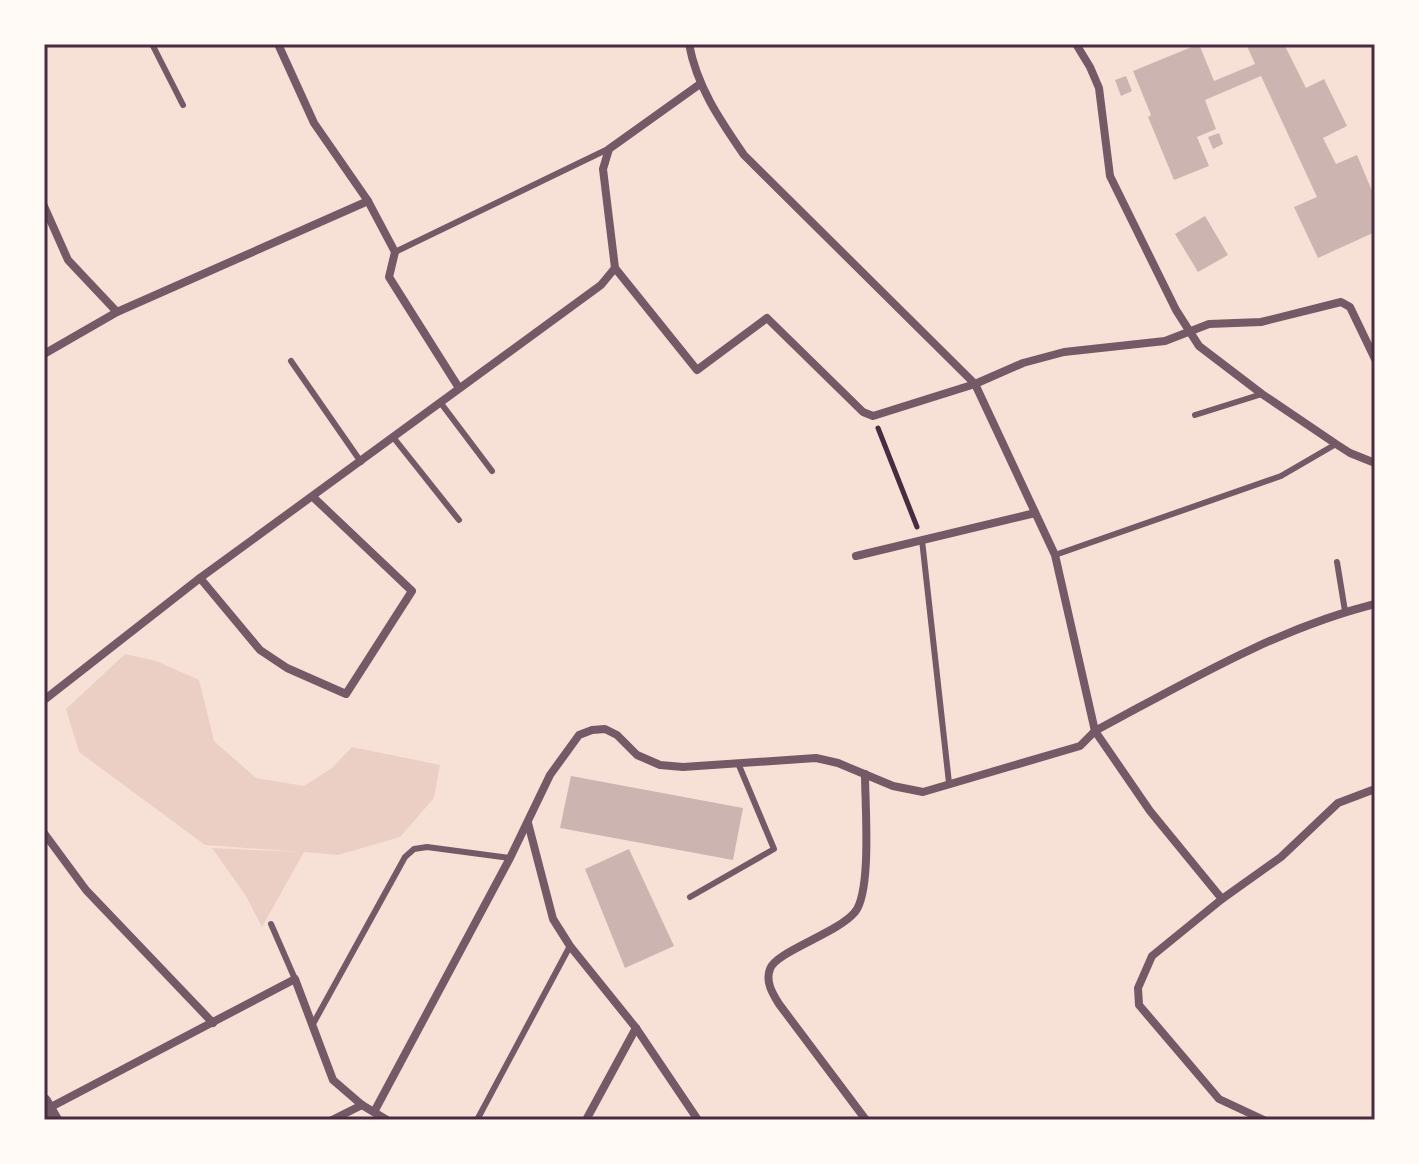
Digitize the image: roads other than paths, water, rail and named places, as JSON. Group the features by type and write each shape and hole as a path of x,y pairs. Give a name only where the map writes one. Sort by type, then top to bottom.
{"street":[{"path":"278,44 314,123 368,201 395,252 389,277 459,388"},
{"path":"689,44 700,84 715,113 744,155 975,384 1055,555 1095,731 1150,811 1222,899"},
{"path":"1076,44 1099,88 1110,176 1176,310 1199,346 1336,444 1375,463"},
{"path":"700,84 609,149 603,169 615,268 697,370 767,318 863,412 873,416 975,384 1023,363 1064,352 1165,341 1209,324 1261,322 1341,302 1350,307 1375,359"},
{"path":"44,354 117,312 368,201"},
{"path":"44,206 68,260 117,312"},
{"path":"44,700 200,578 601,285 615,268"},
{"path":"200,578 260,650 287,668 346,694 412,591 313,497"},
{"path":"856,556 1035,513"},
{"path":"374,1112 510,858 550,775 579,735 605,729 617,735 637,755 660,765 683,767 816,758 838,763 909,791 923,792 1080,746 1095,731 1255,646 1345,611 1375,604"},
{"path":"865,774 865,883 858,909 838,928 777,958 768,977 779,1004 866,1120"},
{"path":"1264,1120 1246,1116 1219,1099 1139,1005 1138,988 1152,956 1222,899 1281,857 1338,803 1375,789"},
{"path":"528,822 553,919 570,946 636,1028 697,1119"},
{"path":"44,833 86,890 213,1023"},
{"path":"50,1110 295,979 333,1080 362,1105 387,1120"},
{"path":"586,1120 636,1028"},
{"path":"332,1120 362,1105"}],"lane":[{"path":"152,44 183,105"},
{"path":"395,252 609,149"},
{"path":"291,361 361,462"},
{"path":"1195,415 1262,394"},
{"path":"440,402 492,471"},
{"path":"393,437 459,520"},
{"path":"1055,555 1281,476 1336,444"},
{"path":"922,540 949,783"},
{"path":"1337,562 1345,611"},
{"path":"690,897 774,849 738,763"},
{"path":"311,1026 405,857 414,849 427,847 510,858"},
{"path":"271,924 295,979"},
{"path":"477,1120 570,946"}]}
